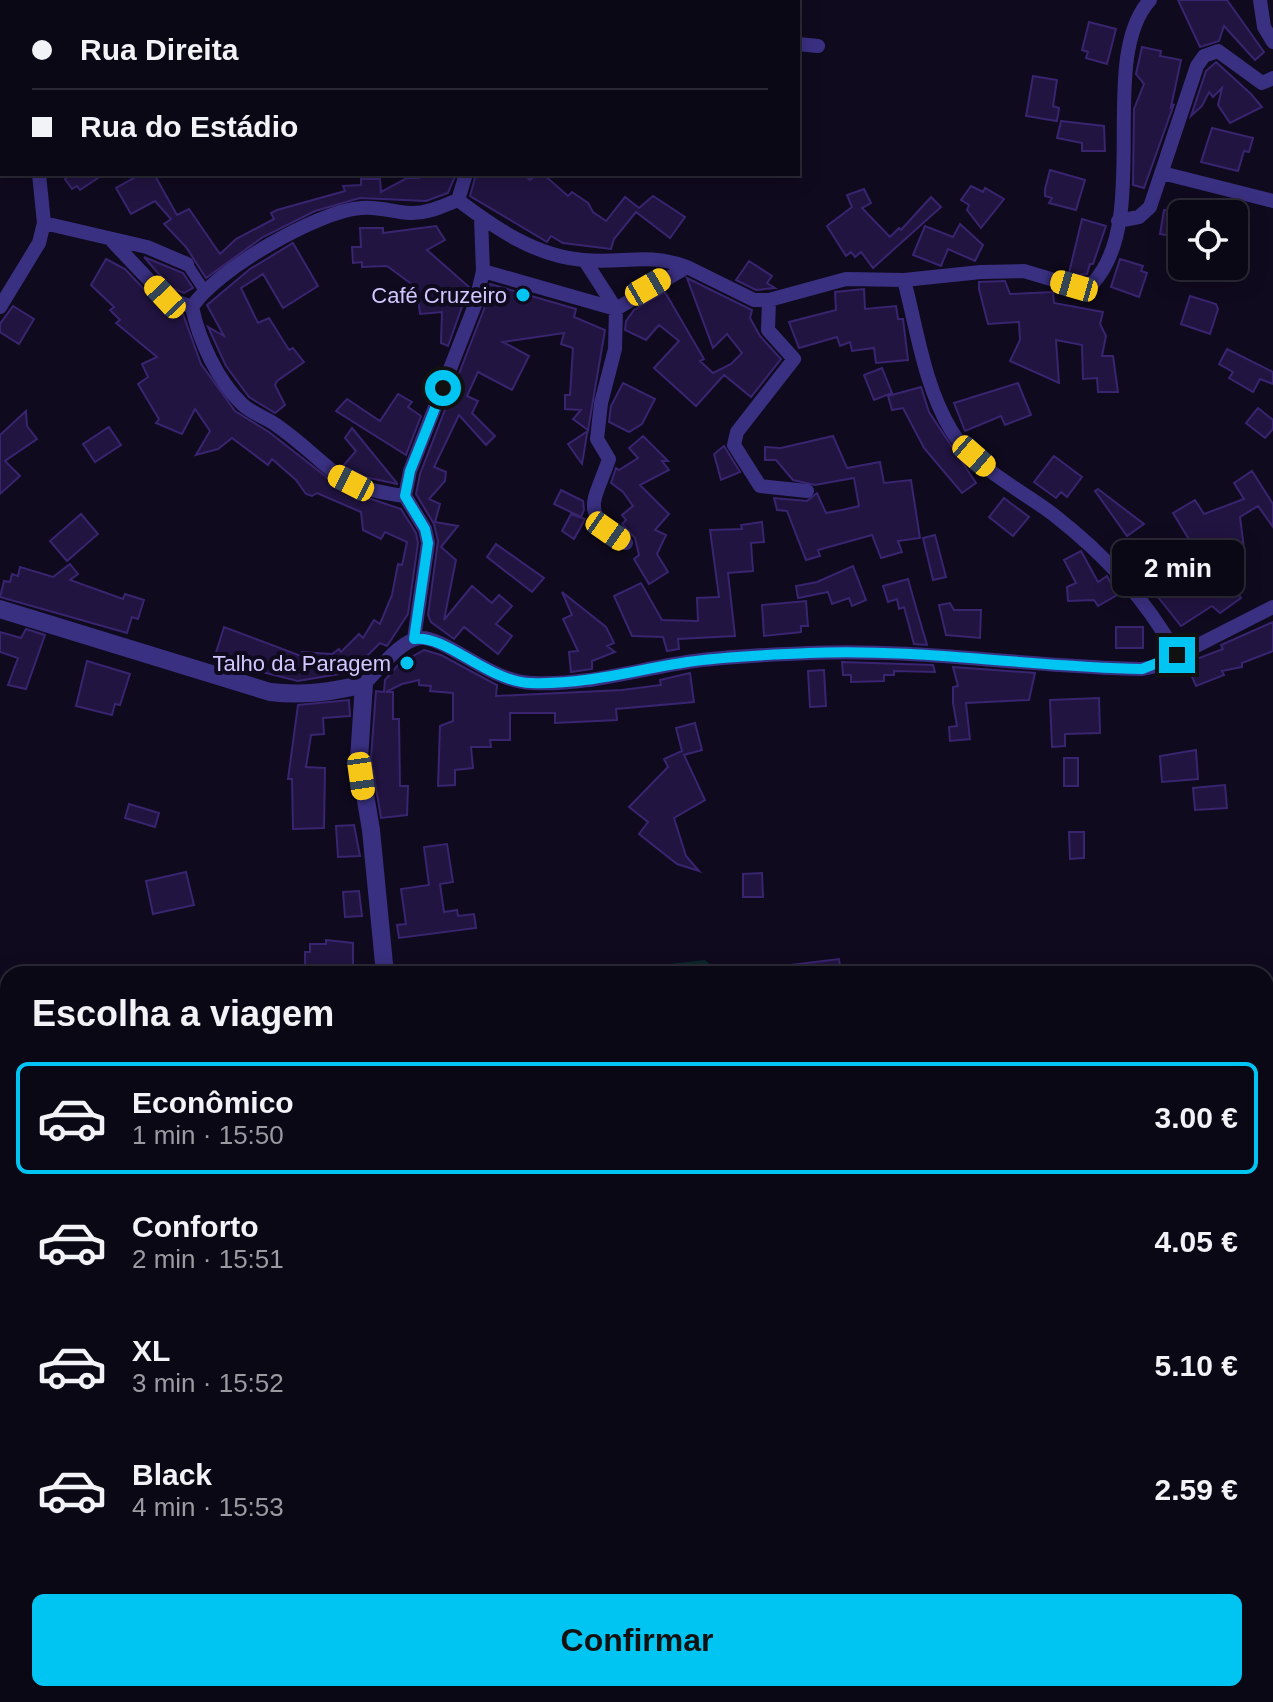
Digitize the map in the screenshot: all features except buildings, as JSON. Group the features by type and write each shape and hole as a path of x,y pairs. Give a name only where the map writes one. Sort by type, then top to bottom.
{"street":[{"path":"458,200 481,218 525,244 556,256 585,261 661,258 687,267 754,300 769,300 846,279 904,280 1024,271 1085,286 1093,283 1107,264 1118,221 1125,159 1125,74 1135,27 1150,0"},
{"path":"1260,0 1264,27 1273,42"},
{"path":"800,44 818,46"},
{"path":"1118,221 1139,217 1150,207 1197,66 1204,56 1218,51 1262,83 1273,78"},
{"path":"1162,173 1273,201"},
{"path":"0,307 39,243 44,223 39,176"},
{"path":"458,200 465,176"},
{"path":"405,496 368,492 334,475 279,426 242,405 210,359 197,330 192,307 204,290 279,238 341,212 379,207 419,212 458,200"},
{"path":"0,609 270,692 294,695 331,692 364,684 414,639 428,543 425,529 405,496 410,471 475,305 483,271 481,218"},
{"path":"44,223 113,242 147,247 187,264 204,290"},
{"path":"113,242 165,297 192,307"},
{"path":"585,261 616,309 615,349 601,403 597,439 609,459 595,489 593,509 598,522 626,543"},
{"path":"483,271 616,309 687,267"},
{"path":"904,280 933,393 952,432 998,477 1097,549 1153,612 1177,655"},
{"path":"769,300 768,330 794,359 737,432 734,445 760,486 807,491"},
{"path":"414,639 439,642 486,672 531,683 613,678 688,662 809,653 897,652 1142,669 1273,607"},
{"path":"364,684 359,759 371,830 384,966"}],"green space":[{"path":"705,960 712,966 652,966"}],"place":[{"name":"Café Cruzeiro","path":"523,295"},
{"name":"Talho da Paragem","path":"407,663"}],"route":[{"path":"443,388 410,471 405,496 425,529 428,543 414,639 439,642 486,672 507,680 531,683 613,678 688,662 809,653 897,652 1142,669 1157,666 1177,655"}]}
